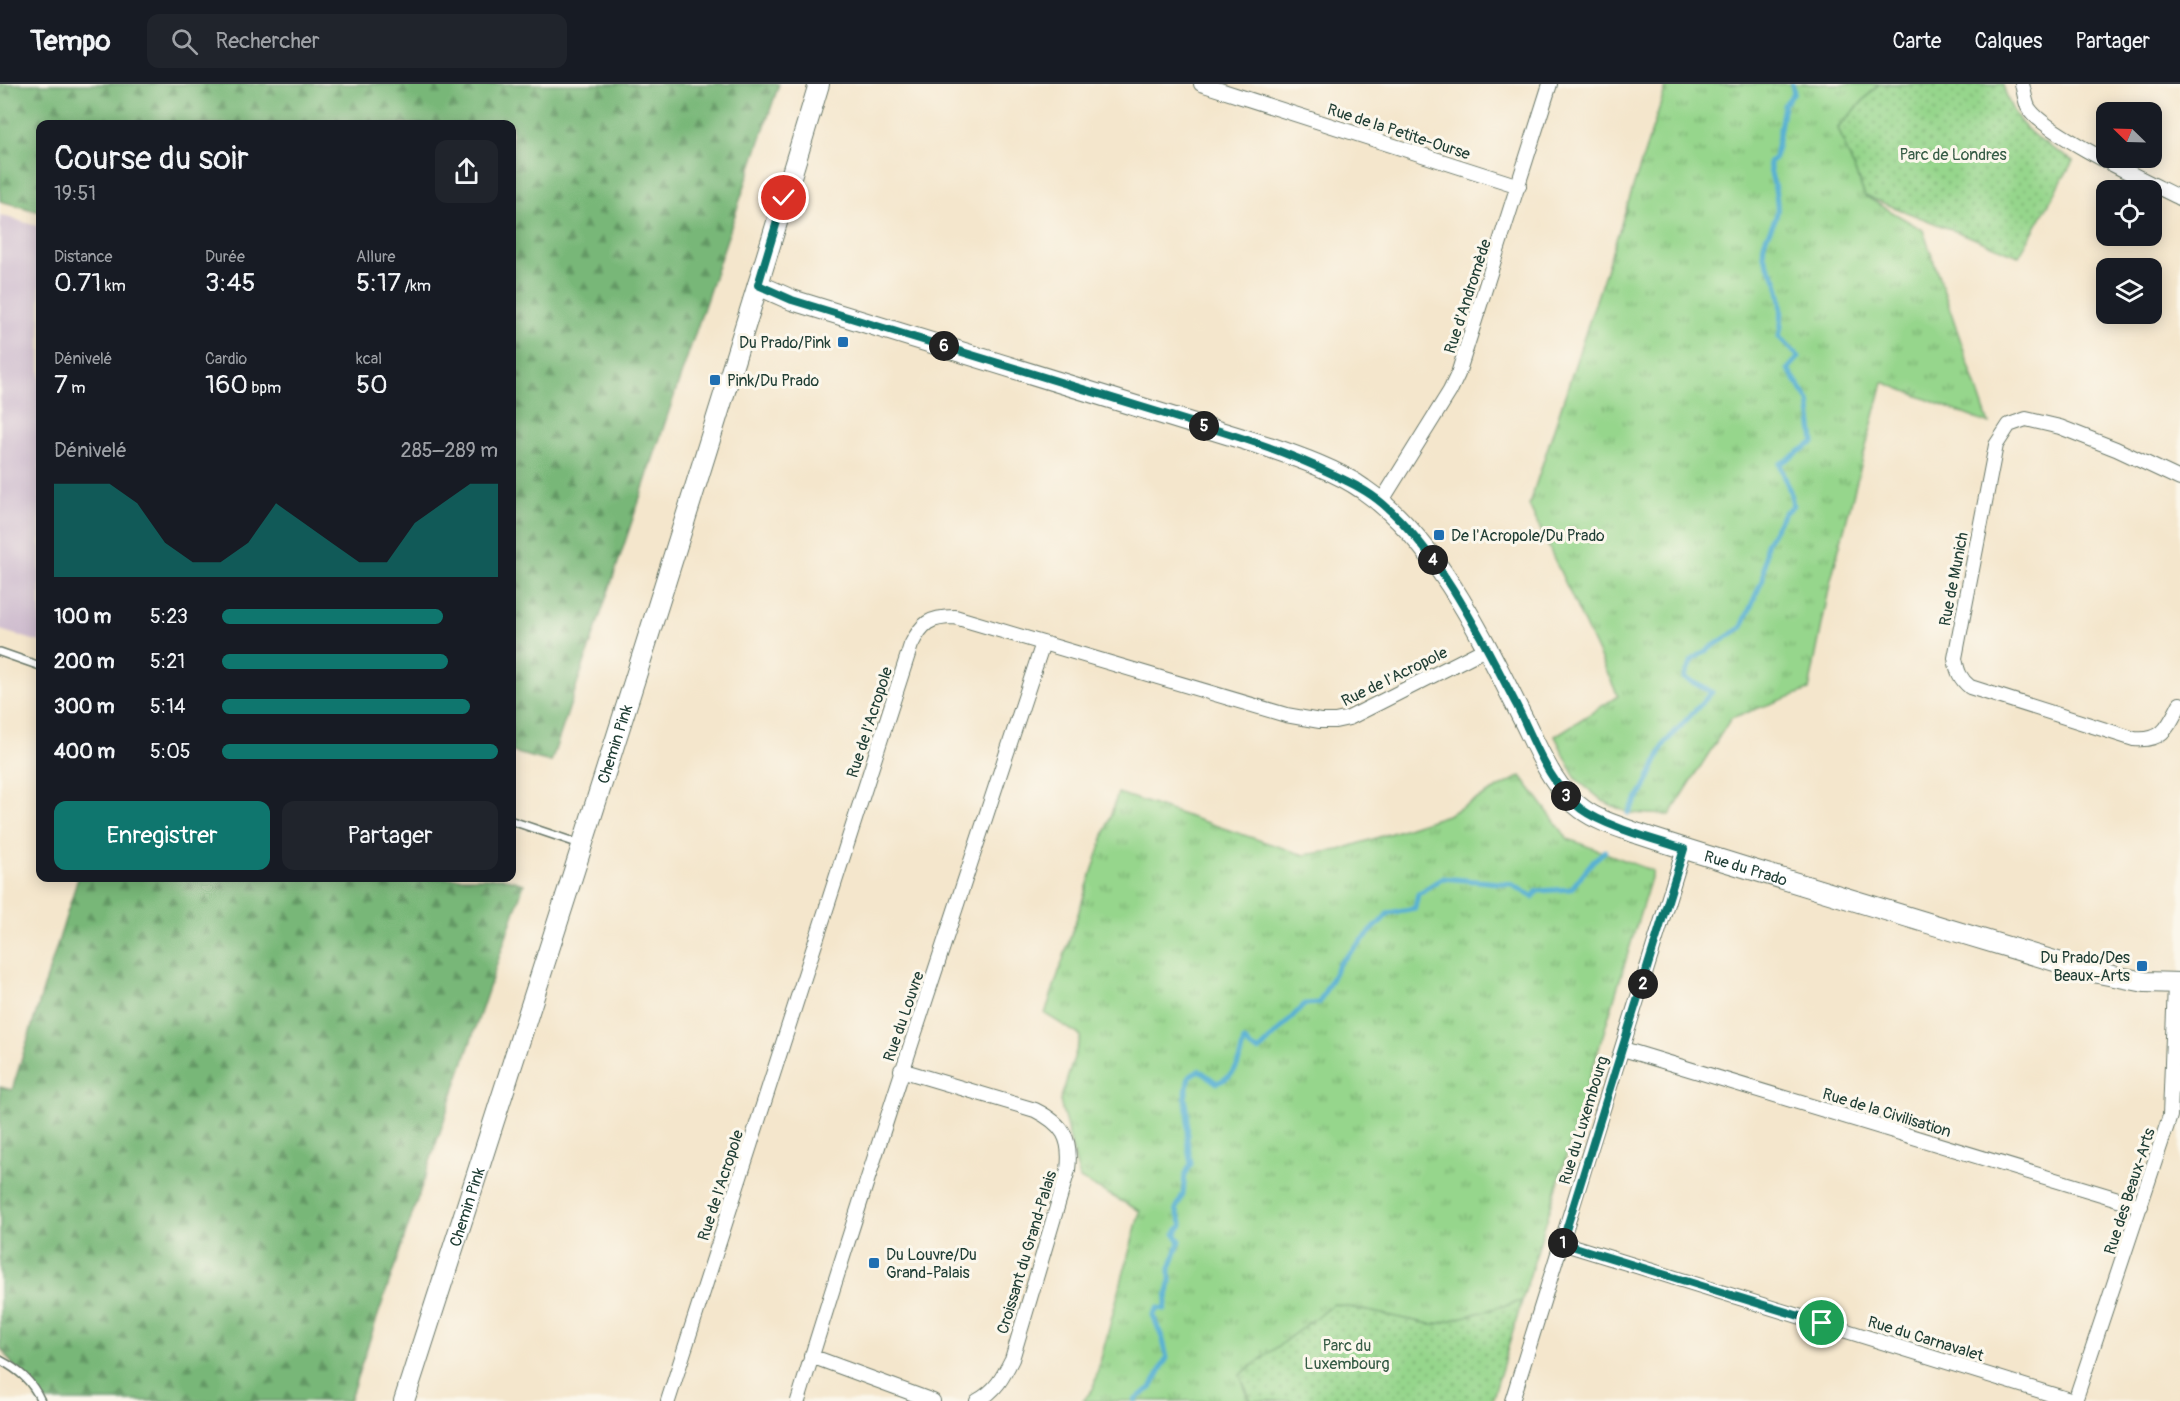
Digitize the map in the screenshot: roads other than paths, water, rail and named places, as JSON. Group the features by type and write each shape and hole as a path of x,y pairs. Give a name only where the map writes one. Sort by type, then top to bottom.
{"street":[{"name":"Chemin Pink","path":"404,1401 582,844 819,84"},
{"name":"Rue de la Petite-Ourse","path":"1201,84 1519,186"},
{"name":"Rue d'Andromède","path":"1381,502 1450,391 1458,374 1550,84"},
{"path":"2022,84 2028,107 2038,119 2093,154 2180,198"},
{"name":"Rue du Prado","path":"758,285 792,300 1269,447 1305,460 1354,483 1381,502 1402,522 1438,566 1487,648 1551,773 1565,794 1582,810 1609,823 1684,849 2088,971 2145,982 2177,983"},
{"name":"Rue de Munich","path":"2180,479 2116,449 2060,427 2026,419 2009,425 1996,445 1955,658 1962,680 1970,687 2134,739 2146,740 2158,737 2167,728 2180,704"},
{"name":"Rue de l'Acropole","path":"668,1401 911,645 919,630 928,621 939,617 954,617 1286,715 1320,721 1335,721 1365,711 1487,648"},
{"name":"Rue du Louvre","path":"798,1401 901,1070 939,961 1042,643"},
{"name":"Rue du Luxembourg","path":"1512,1401 1684,849"},
{"name":"Rue des Beaux-Arts","path":"2074,1401 2170,1116 2177,983"},
{"name":"Rue de la Civilisation","path":"1623,1049 2141,1206"},
{"name":"Croissant du Grand-Palais","path":"901,1070 1035,1110 1059,1126 1067,1138 1070,1154 1068,1170 1012,1359 998,1386 989,1395 977,1401"},
{"name":"Rue du Carnavalet","path":"1562,1243 2074,1401"},
{"path":"812,1356 933,1401"}],"lane":[{"path":"0,652 36,665"},
{"path":"516,822 582,844"},
{"path":"0,1360 15,1368 26,1378 41,1401"}],"waterway":[{"path":"1628,813 1644,789 1665,743 1712,692 1684,678 1692,660 1742,627 1763,578 1766,544 1784,513 1793,506 1780,464 1814,442 1809,401 1788,369 1799,357 1779,337 1780,295 1776,279 1765,259 1763,250 1777,212 1777,199 1769,162 1775,158 1784,105 1794,93 1792,84"},
{"path":"1135,1401 1151,1388 1167,1358 1153,1315 1158,1308 1165,1309 1170,1283 1170,1268 1180,1241 1175,1234 1182,1225 1176,1209 1183,1194 1185,1175 1191,1164 1187,1140 1188,1114 1185,1098 1189,1076 1199,1070 1217,1083 1230,1076 1239,1061 1244,1040 1251,1048 1259,1051 1305,1004 1319,1003 1339,964 1389,913 1415,908 1418,894 1442,878 1511,884 1533,897 1537,891 1571,889 1593,861 1605,851"}],"place":[{"name":"Du Prado/Pink","path":"843,342"},
{"name":"Pink/Du Prado","path":"715,380"},
{"name":"De l'Acropole/Du Prado","path":"1439,535"},
{"name":"Du Prado/Des Beaux-Arts","path":"2142,966"},
{"name":"Du Louvre/Du Grand-Palais","path":"874,1263"}],"park label":[{"name":"Parc de Londres","path":"1953,154"},
{"name":"Parc du Luxembourg","path":"1347,1354"}]}
